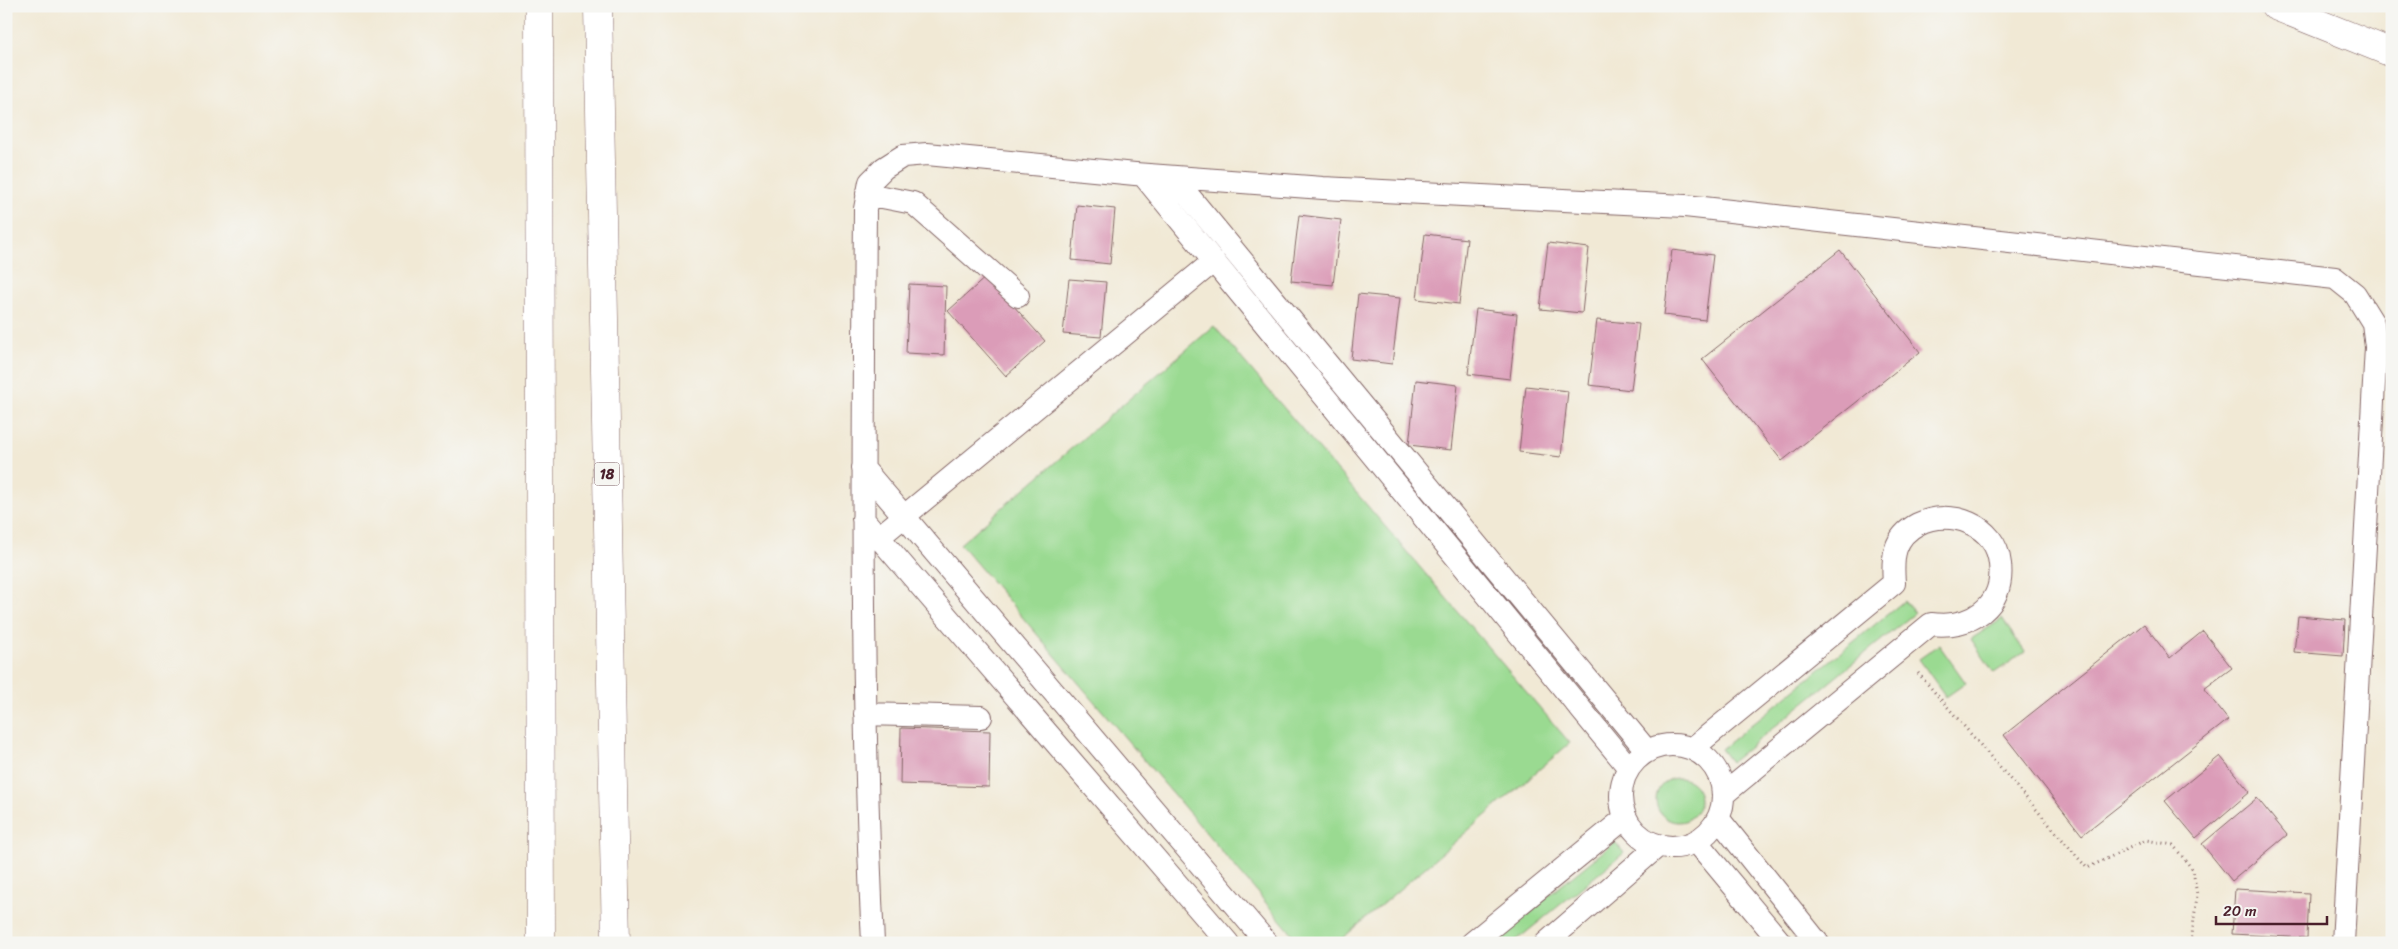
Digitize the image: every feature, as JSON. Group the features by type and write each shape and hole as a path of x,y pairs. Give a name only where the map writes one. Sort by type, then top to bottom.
{"highway":[{"path":"539,6 540,943"},
{"name":"18","path":"598,6 616,943"},
{"path":"2275,6 2392,53"}],"lane":[{"path":"873,943 866,805 865,714 863,468 865,209 870,182 884,168 903,156 928,154 1143,175 1323,188 1684,206 2335,278 2355,294 2373,323 2376,346 2343,943"},
{"path":"1143,175 1629,768"},
{"path":"1173,177 1647,750"},
{"path":"867,194 913,203 1018,296"},
{"path":"879,537 1214,261"},
{"path":"863,468 1204,866 1267,943"},
{"path":"1415,506 1433,491"},
{"path":"1693,748 1894,583 1892,557 1899,542 1912,528 1929,519 1948,516 1967,520 1983,531 1994,546 2000,564 1998,583 1992,601 1980,614 1965,623 1949,626 1931,624 1724,794"},
{"path":"863,519 1228,943"},
{"path":"1544,663 1561,647"},
{"path":"865,714 982,717"},
{"path":"1072,762 1096,740"},
{"path":"1662,745 1678,745 1693,748 1705,756 1721,780 1724,794 1718,818 1704,836 1696,841 1674,848 1658,846 1645,840 1634,831 1625,818 1621,803 1621,788 1629,768 1647,750 1662,745"},
{"path":"1472,943 1625,818"},
{"path":"1718,818 1818,943"},
{"path":"1696,841 1781,943"},
{"path":"1546,943 1658,846"},
{"path":"1181,888 1204,866"}],"path":[{"path":"1900,651 1955,718 2087,868 2146,840 2173,844 2193,870 2197,895 2191,943"}],"green space":[{"path":"1214,326 1570,743 1337,943 1300,943 960,544"},
{"path":"1904,601 1915,613 1731,762 1721,749"},
{"path":"2002,619 2025,652 1994,673 1971,639"},
{"path":"1939,645 1966,683 1946,697 1919,659"},
{"path":"1682,778 1694,784 1699,791 1699,809 1694,816 1687,821 1674,822 1666,819 1659,812 1656,796 1659,788 1666,781"},
{"path":"1615,842 1624,853 1513,943 1490,943"}],"building":[{"path":"1077,205 1115,209 1110,264 1072,260"},
{"path":"1299,215 1341,220 1333,285 1291,281"},
{"path":"1425,234 1467,239 1459,304 1417,299"},
{"path":"1548,243 1589,248 1582,313 1540,309"},
{"path":"1672,250 1713,255 1705,320 1664,315"},
{"path":"1840,250 1920,352 1782,461 1702,359"},
{"path":"987,276 1045,341 1006,376 948,311"},
{"path":"1069,279 1106,282 1101,337 1063,334"},
{"path":"909,284 946,286 944,355 906,353"},
{"path":"1358,294 1400,298 1392,364 1351,359"},
{"path":"1476,309 1517,314 1510,379 1468,374"},
{"path":"1597,320 1639,324 1631,390 1589,385"},
{"path":"1416,380 1458,385 1451,450 1409,445"},
{"path":"1526,386 1568,391 1561,457 1519,452"},
{"path":"2298,616 2345,620 2343,656 2294,652"},
{"path":"2144,624 2170,658 2203,631 2232,668 2204,689 2228,720 2082,835 2004,735"},
{"path":"901,728 990,731 989,787 900,784"},
{"path":"2220,756 2250,792 2196,838 2165,801"},
{"path":"2257,798 2287,835 2232,881 2202,844"},
{"path":"2235,889 2309,893 2307,938 2232,934"}]}
